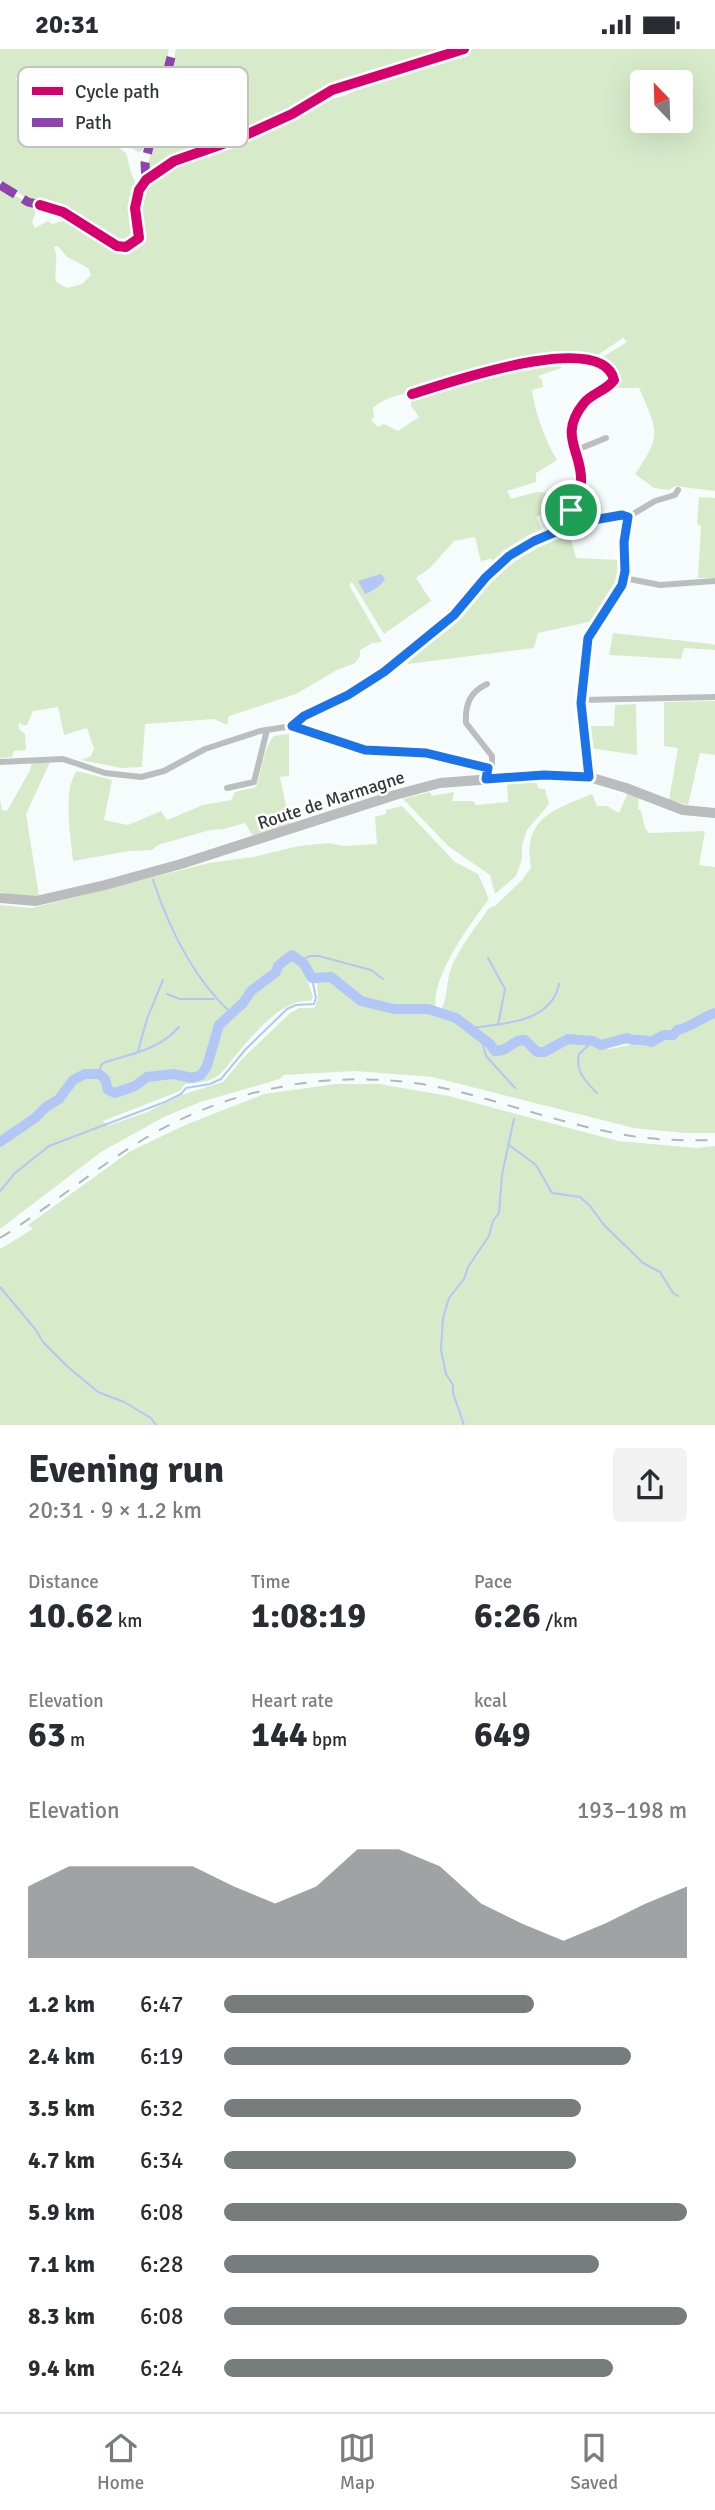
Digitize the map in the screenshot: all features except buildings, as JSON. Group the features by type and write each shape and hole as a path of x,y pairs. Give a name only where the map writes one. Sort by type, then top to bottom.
{"main road":[{"name":"Route de Marmagne","path":"0,898 36,901 105,885 181,864 412,790 489,771 501,778 544,775 589,777 683,810 715,813"}],"street":[{"path":"248,134 292,114 332,90 464,49"},
{"path":"40,205 63,212 117,246 126,247 139,238 135,208 142,184 174,161 214,147"},
{"path":"412,394 516,364 580,358 598,362 613,374 614,380 609,387 590,398 578,413 571,430 582,479 581,488 560,530"},
{"path":"574,451 606,438"},
{"path":"292,726 304,716 348,695 384,672 454,615 486,577 509,556 534,541 576,523 622,515 628,517 655,501 675,495 678,490"},
{"path":"571,510 576,523"},
{"path":"589,777 581,700 588,638 622,585 628,517"},
{"path":"624,578 660,585 715,581"},
{"path":"0,762 63,759 105,773 141,777 164,771 205,749 267,730 292,726 365,750 426,753 489,771 492,756 466,723 467,704 471,696 478,688 487,684"},
{"path":"581,700 715,697"},
{"path":"227,788 254,782 267,730"}],"green space":[{"path":"0,49 169,49 165,67 18,67 18,147 117,147 126,153 132,176 138,186 137,238 127,245 117,244 64,210 26,198 0,180"},
{"path":"176,49 451,49 336,84 248,129 248,67 172,67"},
{"path":"473,49 715,49 715,491 675,486 669,490 654,488 635,474 650,450 653,424 639,388 617,388 619,371 615,372 601,358 627,342 623,338 596,356 596,359 554,356 530,359 482,370 388,399 373,408 374,417 371,420 378,427 384,424 398,431 419,417 411,406 412,398 506,370 560,362 561,368 538,376 543,387 532,390 541,426 557,460 536,473 536,482 507,491 511,499 536,492 550,493 577,483 564,512 553,510 536,517 543,532 492,561 491,558 481,562 475,537 454,541 430,568 416,578 431,601 384,634 352,582 349,585 382,642 372,643 360,650 360,656 355,663 337,670 296,694 229,716 227,725 214,719 145,724 142,767 121,768 81,760 91,756 94,749 87,728 64,735 58,707 33,711 27,725 19,722 19,729 25,734 26,750 14,751 12,757 0,758 0,187 37,208 32,222 35,228 48,221 52,224 66,220 119,252 127,251 137,247 144,237 139,210 149,183 180,163 226,147 248,147 248,137 322,101 344,96 371,83 440,63","holes":["58,246 67,257 88,268 91,275 82,284 67,288 56,282 54,247"]},
{"path":"130,147 144,147 138,152"},
{"path":"152,147 207,147 167,161 151,172 147,168"},
{"path":"699,497 715,498 715,578 698,578 701,526 697,524"},
{"path":"569,531 576,558 620,560 619,578 608,598 589,622 538,633 534,648 408,664 404,660 456,617 497,571 512,559 532,545"},
{"path":"613,633 712,644 715,645 715,650 684,648 681,659 609,655"},
{"path":"715,701 715,755 700,753 688,805 669,800 678,748 664,746 664,702"},
{"path":"636,704 637,755 590,748 585,726 614,726 615,705"},
{"path":"289,734 289,776 280,777 290,824 253,836 245,823 158,845 152,850 129,851 73,861 69,801 72,779 77,771 112,780 104,820 128,825 161,811 167,820 203,805 231,800 235,792 256,787 270,741 274,736"},
{"path":"50,762 26,814 39,896 16,896 0,892 0,800 2,810 7,811 32,763"},
{"path":"536,781 539,789 545,789 549,804 527,830 516,876 495,894 490,875 448,846 403,799 430,792 432,796 454,792 452,801 473,801 476,805 508,802 507,782"},
{"path":"628,793 639,798 638,809 649,833 705,831 699,865 715,867 715,1133 634,1128 432,1077 355,1071 284,1075 280,1079 200,1102 164,1117 101,1152 0,1229 0,905 32,908 209,863 253,857 299,846 329,843 343,846 377,844 375,817 386,814 386,810 402,806 455,862 478,874 489,899 461,938 443,971 435,1002 438,1015 444,1003 451,968 464,944 489,908 495,906 531,868 531,838 544,818 565,805 592,794 597,806 607,806 619,813","holes":["307,979 317,984 318,1000 314,1008 299,1008 290,1013 241,1060 223,1082 184,1094 147,1112 107,1126 103,1121 180,1091 185,1084 216,1077 269,1020 289,1005 311,1001 313,997","663,1031 670,1032 672,1037 655,1045 640,1043 609,1049 581,1042 561,1045 559,1038 571,1036 612,1041 623,1035 648,1036 654,1039"]},
{"path":"336,1084 379,1084 449,1096 618,1141 697,1148 715,1146 715,1425 0,1425 0,1249 33,1229 28,1225 129,1152 185,1125 264,1094"}],"water":[{"path":"381,574 385,579 383,582 365,594 358,581"}],"waterway":[{"path":"153,880 184,951 205,984 231,1013"},
{"path":"0,1142 59,1099 73,1080 85,1074 99,1074 105,1079 108,1090 115,1093 135,1086 147,1077 173,1074 192,1078 201,1075 207,1066 219,1025 243,1003 251,991 276,972 278,966 292,955 304,964 312,978 331,977 361,1001 394,1009 428,1009 456,1018 490,1044 495,1051 504,1050 521,1040 525,1040 537,1052 544,1052 568,1039 593,1041 601,1045 627,1038 651,1042 664,1035 673,1035 677,1030 715,1013"},
{"path":"301,960 319,956 371,970 383,979"},
{"path":"488,958 505,989 498,1025"},
{"path":"0,1191 15,1173 49,1146 165,1102 181,1094 186,1088 210,1084 221,1079 245,1050 287,1009 296,1005 314,1004 316,998 312,978"},
{"path":"138,1051 147,1019 163,980"},
{"path":"469,1028 509,1023 535,1014 546,1007 559,984"},
{"path":"167,994 180,999 214,999"},
{"path":"99,1074 101,1065 105,1062 154,1046 179,1027"},
{"path":"481,1037 486,1056 515,1088"},
{"path":"593,1041 579,1054 578,1066 585,1080 597,1093"},
{"path":"464,1425 453,1393 453,1385 446,1374 441,1350 443,1318 449,1298 464,1279 499,1213 502,1175 514,1119"},
{"path":"509,1145 536,1165 552,1193 580,1197 643,1263 660,1272 673,1293 678,1296"},
{"path":"0,1287 43,1342 68,1367 98,1392 124,1402 151,1418 156,1425"}],"railway":[{"path":"0,1238 144,1139 180,1120 217,1104 295,1084 336,1080 416,1083 627,1135 665,1140 715,1140"}],"marked path":[{"path":"169,67 173,49"},
{"path":"146,180 145,163 149,147"},
{"path":"0,185 28,202 40,205"}],"cycle path":[{"path":"248,134 292,114 332,90 464,49"},
{"path":"40,205 63,212 117,246 126,247 139,238 135,208 139,190 146,180 174,161 214,147"},
{"path":"412,394 487,371 521,364 554,359 582,359 603,365 614,380 584,403 572,425 573,444 581,471 580,488 571,511 576,523"},
{"path":"292,726 304,716 348,695 384,672 454,615 486,577 509,556 534,541 576,523 622,515 628,517 622,585 588,638 581,703 589,777"}],"route":[{"path":"571,510 576,523 622,515 628,517 622,585 588,638 581,703 589,777 544,775 486,779 488,768 478,764 426,753 365,750 292,726 304,716 348,695 384,672 454,615 486,577 509,556 560,530 571,510"}]}
